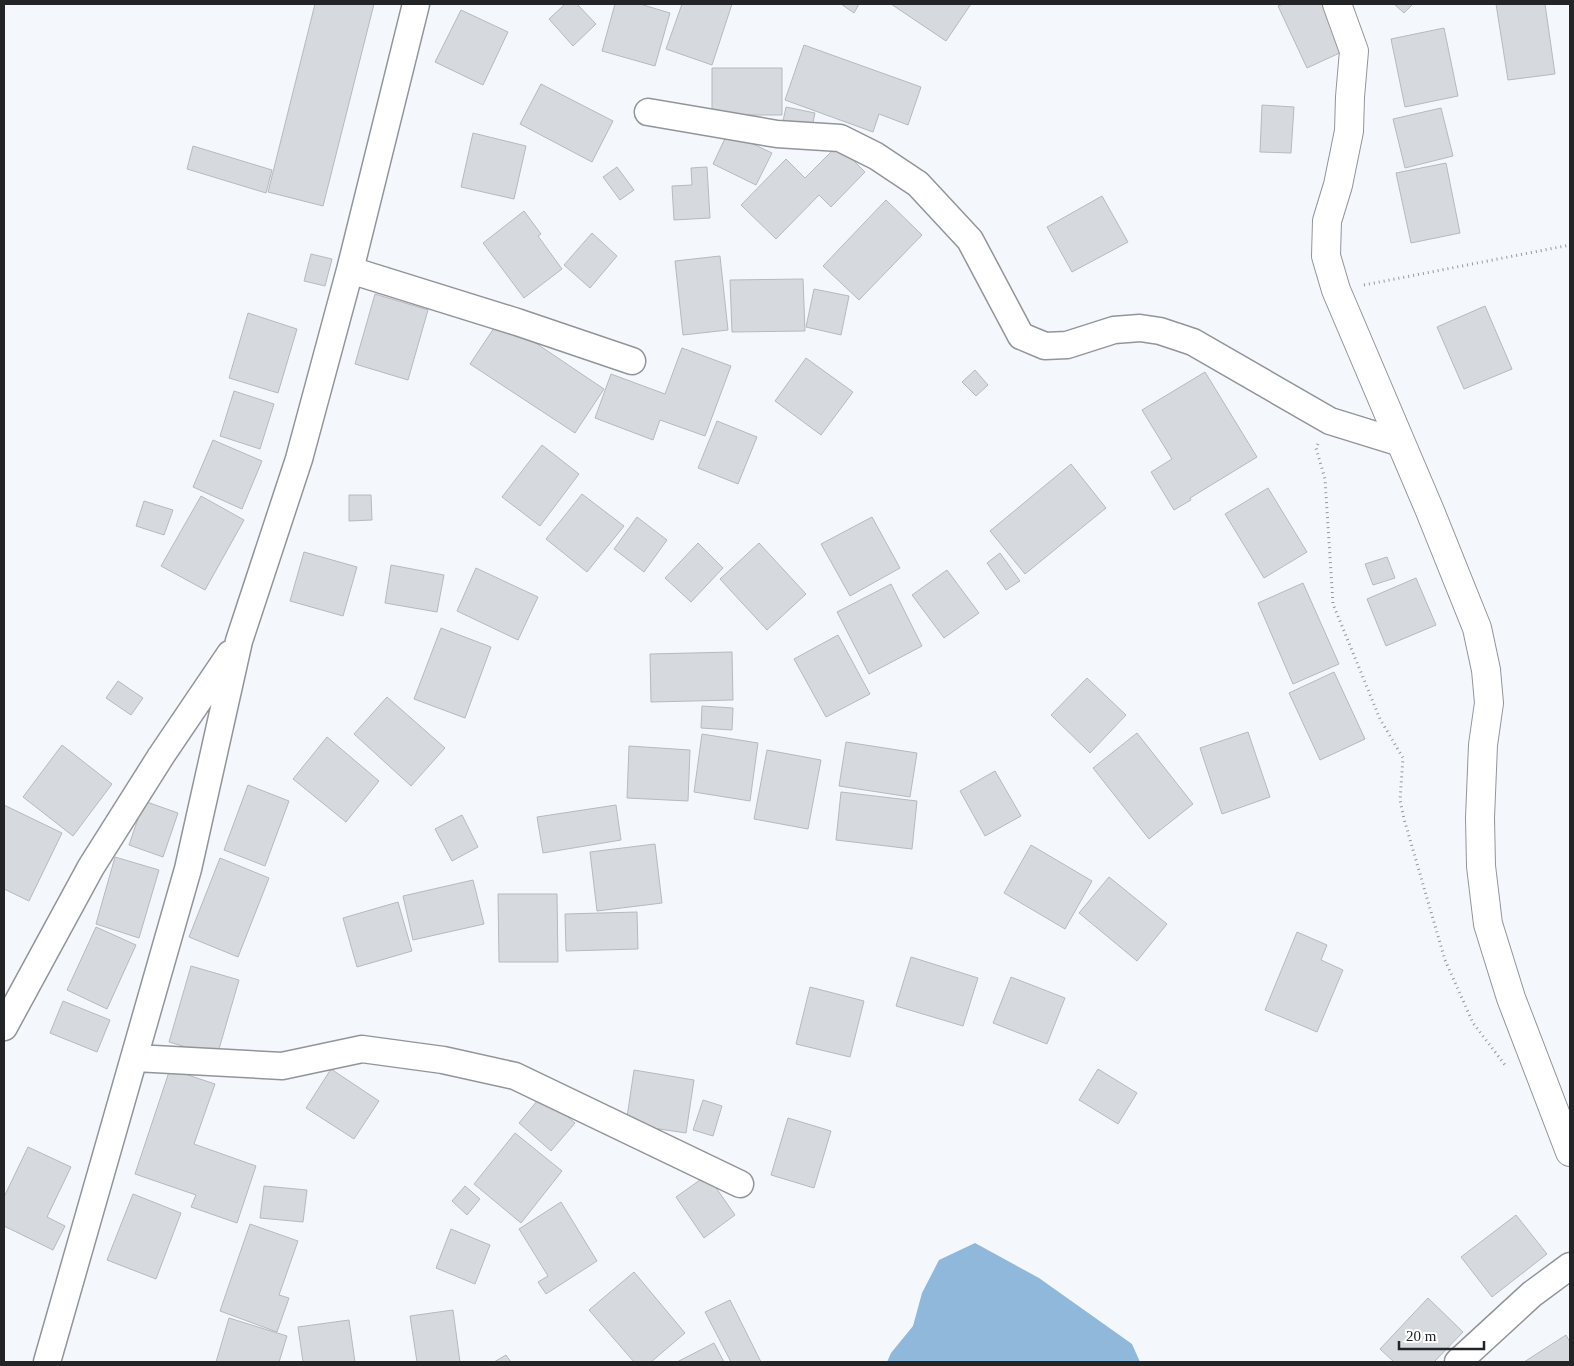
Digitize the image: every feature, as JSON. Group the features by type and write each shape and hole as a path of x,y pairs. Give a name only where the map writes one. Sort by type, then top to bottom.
{"street":[{"path":"47,1362 188,869 239,641 299,459 350,270 416,4"},
{"path":"1338,4 1354,51 1349,131 1338,185 1326,221 1326,256 1336,290 1477,628 1486,670 1489,703 1483,745 1480,818 1481,866 1488,924 1511,998 1570,1152"},
{"path":"648,112 777,134 840,138 876,156 918,184 970,240 1021,336 1045,346 1067,345 1114,330 1140,328 1160,331 1193,342 1330,421 1401,443"},
{"path":"350,270 517,322 632,361"},
{"path":"4,1027 91,867 160,756 239,641"},
{"path":"135,1058 282,1066 362,1049 452,1062 515,1076 740,1184"},
{"path":"1458,1362 1532,1294 1570,1266"}],"path":[{"path":"1336,290 1570,246"},
{"path":"1330,421 1316,448 1325,479 1333,604 1380,719 1404,758 1400,800 1404,820 1446,960 1473,1023 1503,1062 1515,1077 1544,1087"}],"shaded area":[{"path":"975,1243 1039,1278 1132,1344 1140,1362 887,1362 891,1353 913,1326 922,1293 939,1260"}],"building":[{"path":"315,4 374,4 323,206 268,192"},
{"path":"565,4 577,4 596,24 573,46 549,19"},
{"path":"615,4 640,4 670,13 655,66 602,51"},
{"path":"682,4 732,4 712,65 666,49"},
{"path":"841,4 859,4 854,13"},
{"path":"891,4 971,4 946,41"},
{"path":"1284,4 1322,4 1344,51 1307,68 1278,6"},
{"path":"1394,4 1413,4 1404,13"},
{"path":"1496,4 1545,4 1555,74 1508,80"},
{"path":"461,10 508,32 483,85 435,62"},
{"path":"1444,28 1458,96 1405,107 1391,39"},
{"path":"804,45 921,87 908,125 879,114 873,132 785,100"},
{"path":"712,68 782,68 782,115 712,115"},
{"path":"541,84 613,121 592,162 520,124"},
{"path":"1262,105 1294,107 1291,153 1260,152"},
{"path":"786,107 815,113 812,127 783,121"},
{"path":"1441,108 1453,156 1405,168 1393,119"},
{"path":"728,132 772,153 756,185 713,164"},
{"path":"473,133 526,146 514,199 461,187"},
{"path":"838,145 865,172 831,207 819,195 776,239 741,205 786,159 805,178"},
{"path":"193,146 272,170 266,193 187,169"},
{"path":"1446,163 1460,233 1411,243 1396,173"},
{"path":"617,167 634,190 620,200 603,177"},
{"path":"707,167 710,218 674,220 672,186 692,185 691,168"},
{"path":"1102,196 1128,242 1072,272 1047,227"},
{"path":"886,200 922,235 859,300 823,266"},
{"path":"524,211 541,234 538,236 562,269 524,298 483,243"},
{"path":"592,233 617,256 590,288 564,265"},
{"path":"311,254 332,259 325,286 304,281"},
{"path":"720,256 728,330 683,335 675,261"},
{"path":"803,279 805,331 732,332 730,280"},
{"path":"814,289 849,296 841,335 806,327"},
{"path":"375,294 428,310 408,380 355,364"},
{"path":"1485,306 1512,369 1464,389 1437,327"},
{"path":"248,313 297,329 278,393 229,378"},
{"path":"500,319 604,389 575,433 470,364"},
{"path":"682,348 731,366 705,436 660,420 653,440 595,418 611,374 665,394"},
{"path":"806,358 853,392 821,435 775,401"},
{"path":"975,370 988,385 976,396 962,382"},
{"path":"1205,372 1257,457 1190,498 1191,500 1174,510 1151,472 1172,459 1142,410"},
{"path":"234,391 274,404 260,449 220,436"},
{"path":"717,421 757,437 738,484 698,468"},
{"path":"213,440 262,461 242,509 193,487"},
{"path":"542,445 579,474 540,526 502,497"},
{"path":"1071,464 1106,508 1025,574 990,531"},
{"path":"1268,488 1307,552 1264,578 1225,514"},
{"path":"582,494 624,526 587,572 546,539"},
{"path":"349,495 371,495 372,520 349,521"},
{"path":"201,496 244,520 205,590 161,566"},
{"path":"144,501 173,510 164,535 136,526"},
{"path":"637,517 667,540 644,572 614,549"},
{"path":"872,517 900,568 850,596 821,544"},
{"path":"698,543 723,568 691,602 665,578"},
{"path":"759,543 806,594 767,630 720,579"},
{"path":"304,552 357,567 343,616 290,601"},
{"path":"1000,553 1020,581 1006,590 987,563"},
{"path":"1387,557 1395,578 1373,585 1365,564"},
{"path":"391,565 444,575 437,612 385,603"},
{"path":"476,568 538,597 518,640 457,611"},
{"path":"947,570 979,613 944,638 912,595"},
{"path":"1416,578 1436,625 1386,646 1367,599"},
{"path":"1303,583 1339,664 1293,684 1258,603"},
{"path":"891,584 922,646 869,674 837,612"},
{"path":"441,628 491,647 465,718 414,699"},
{"path":"838,635 870,694 826,717 794,659"},
{"path":"732,652 733,700 651,702 650,654"},
{"path":"1334,672 1365,739 1320,760 1289,693"},
{"path":"1087,678 1126,715 1090,753 1051,715"},
{"path":"118,681 143,698 131,715 106,698"},
{"path":"387,697 445,748 411,786 354,734"},
{"path":"702,706 733,708 732,730 701,728"},
{"path":"1248,732 1270,797 1222,814 1200,748"},
{"path":"1137,733 1193,804 1149,839 1093,768"},
{"path":"702,734 758,743 750,801 694,792"},
{"path":"327,737 379,781 346,822 293,779"},
{"path":"846,742 917,753 910,797 839,786"},
{"path":"62,745 112,784 73,836 23,797"},
{"path":"629,746 690,750 688,801 627,798"},
{"path":"767,750 821,760 808,829 754,819"},
{"path":"995,771 1021,816 985,836 960,791"},
{"path":"248,785 289,801 265,866 224,850"},
{"path":"841,792 917,801 912,849 836,840"},
{"path":"144,801 178,813 163,857 129,845"},
{"path":"4,805 62,833 29,901 4,889"},
{"path":"616,805 621,840 543,853 537,817"},
{"path":"462,815 478,847 452,861 435,829"},
{"path":"655,844 662,903 597,911 590,852"},
{"path":"1031,845 1092,881 1065,929 1004,893"},
{"path":"115,857 159,870 139,938 96,924"},
{"path":"220,858 269,878 238,957 189,937"},
{"path":"1109,877 1167,924 1137,961 1079,913"},
{"path":"473,880 484,924 413,940 403,896"},
{"path":"498,894 557,894 558,962 499,962"},
{"path":"398,902 412,951 357,967 343,918"},
{"path":"637,912 638,949 566,951 565,914"},
{"path":"96,927 136,945 107,1009 67,990"},
{"path":"1297,932 1327,945 1321,960 1343,970 1317,1032 1265,1010"},
{"path":"911,957 978,978 963,1026 896,1006"},
{"path":"191,966 239,980 217,1056 169,1042"},
{"path":"1011,977 1065,998 1047,1044 993,1023"},
{"path":"810,987 864,1001 850,1057 796,1044"},
{"path":"63,1001 110,1020 97,1052 50,1033"},
{"path":"170,1069 215,1084 194,1144 256,1166 237,1223 191,1207 196,1195 135,1174"},
{"path":"331,1069 379,1101 354,1139 306,1108"},
{"path":"1098,1069 1137,1093 1118,1124 1079,1100"},
{"path":"634,1070 694,1080 686,1133 626,1124"},
{"path":"542,1095 575,1123 551,1151 519,1123"},
{"path":"703,1100 722,1106 713,1136 693,1130"},
{"path":"788,1118 831,1131 814,1188 771,1175"},
{"path":"515,1133 562,1171 521,1223 474,1184"},
{"path":"28,1147 71,1167 47,1217 65,1226 53,1250 4,1226 4,1197"},
{"path":"707,1175 735,1215 704,1238 676,1197"},
{"path":"264,1186 307,1190 303,1222 260,1218"},
{"path":"465,1186 480,1199 467,1215 452,1201"},
{"path":"133,1194 181,1213 156,1279 107,1260"},
{"path":"561,1202 597,1261 546,1294 538,1282 548,1276 519,1229"},
{"path":"1516,1215 1547,1254 1492,1297 1461,1257"},
{"path":"250,1224 298,1241 279,1295 289,1298 277,1332 220,1311"},
{"path":"451,1229 490,1245 475,1284 436,1268"},
{"path":"634,1272 685,1333 651,1362 634,1362 589,1310"},
{"path":"1428,1298 1463,1332 1434,1362 1394,1362 1380,1349"},
{"path":"730,1300 761,1362 731,1362 705,1312"},
{"path":"453,1310 460,1362 417,1362 410,1316"},
{"path":"229,1318 287,1336 279,1362 216,1362"},
{"path":"349,1320 355,1362 303,1362 298,1327"},
{"path":"1566,1335 1570,1342 1570,1362 1524,1362"},
{"path":"714,1343 724,1362 677,1362"},
{"path":"506,1355 511,1362 494,1362"}]}
